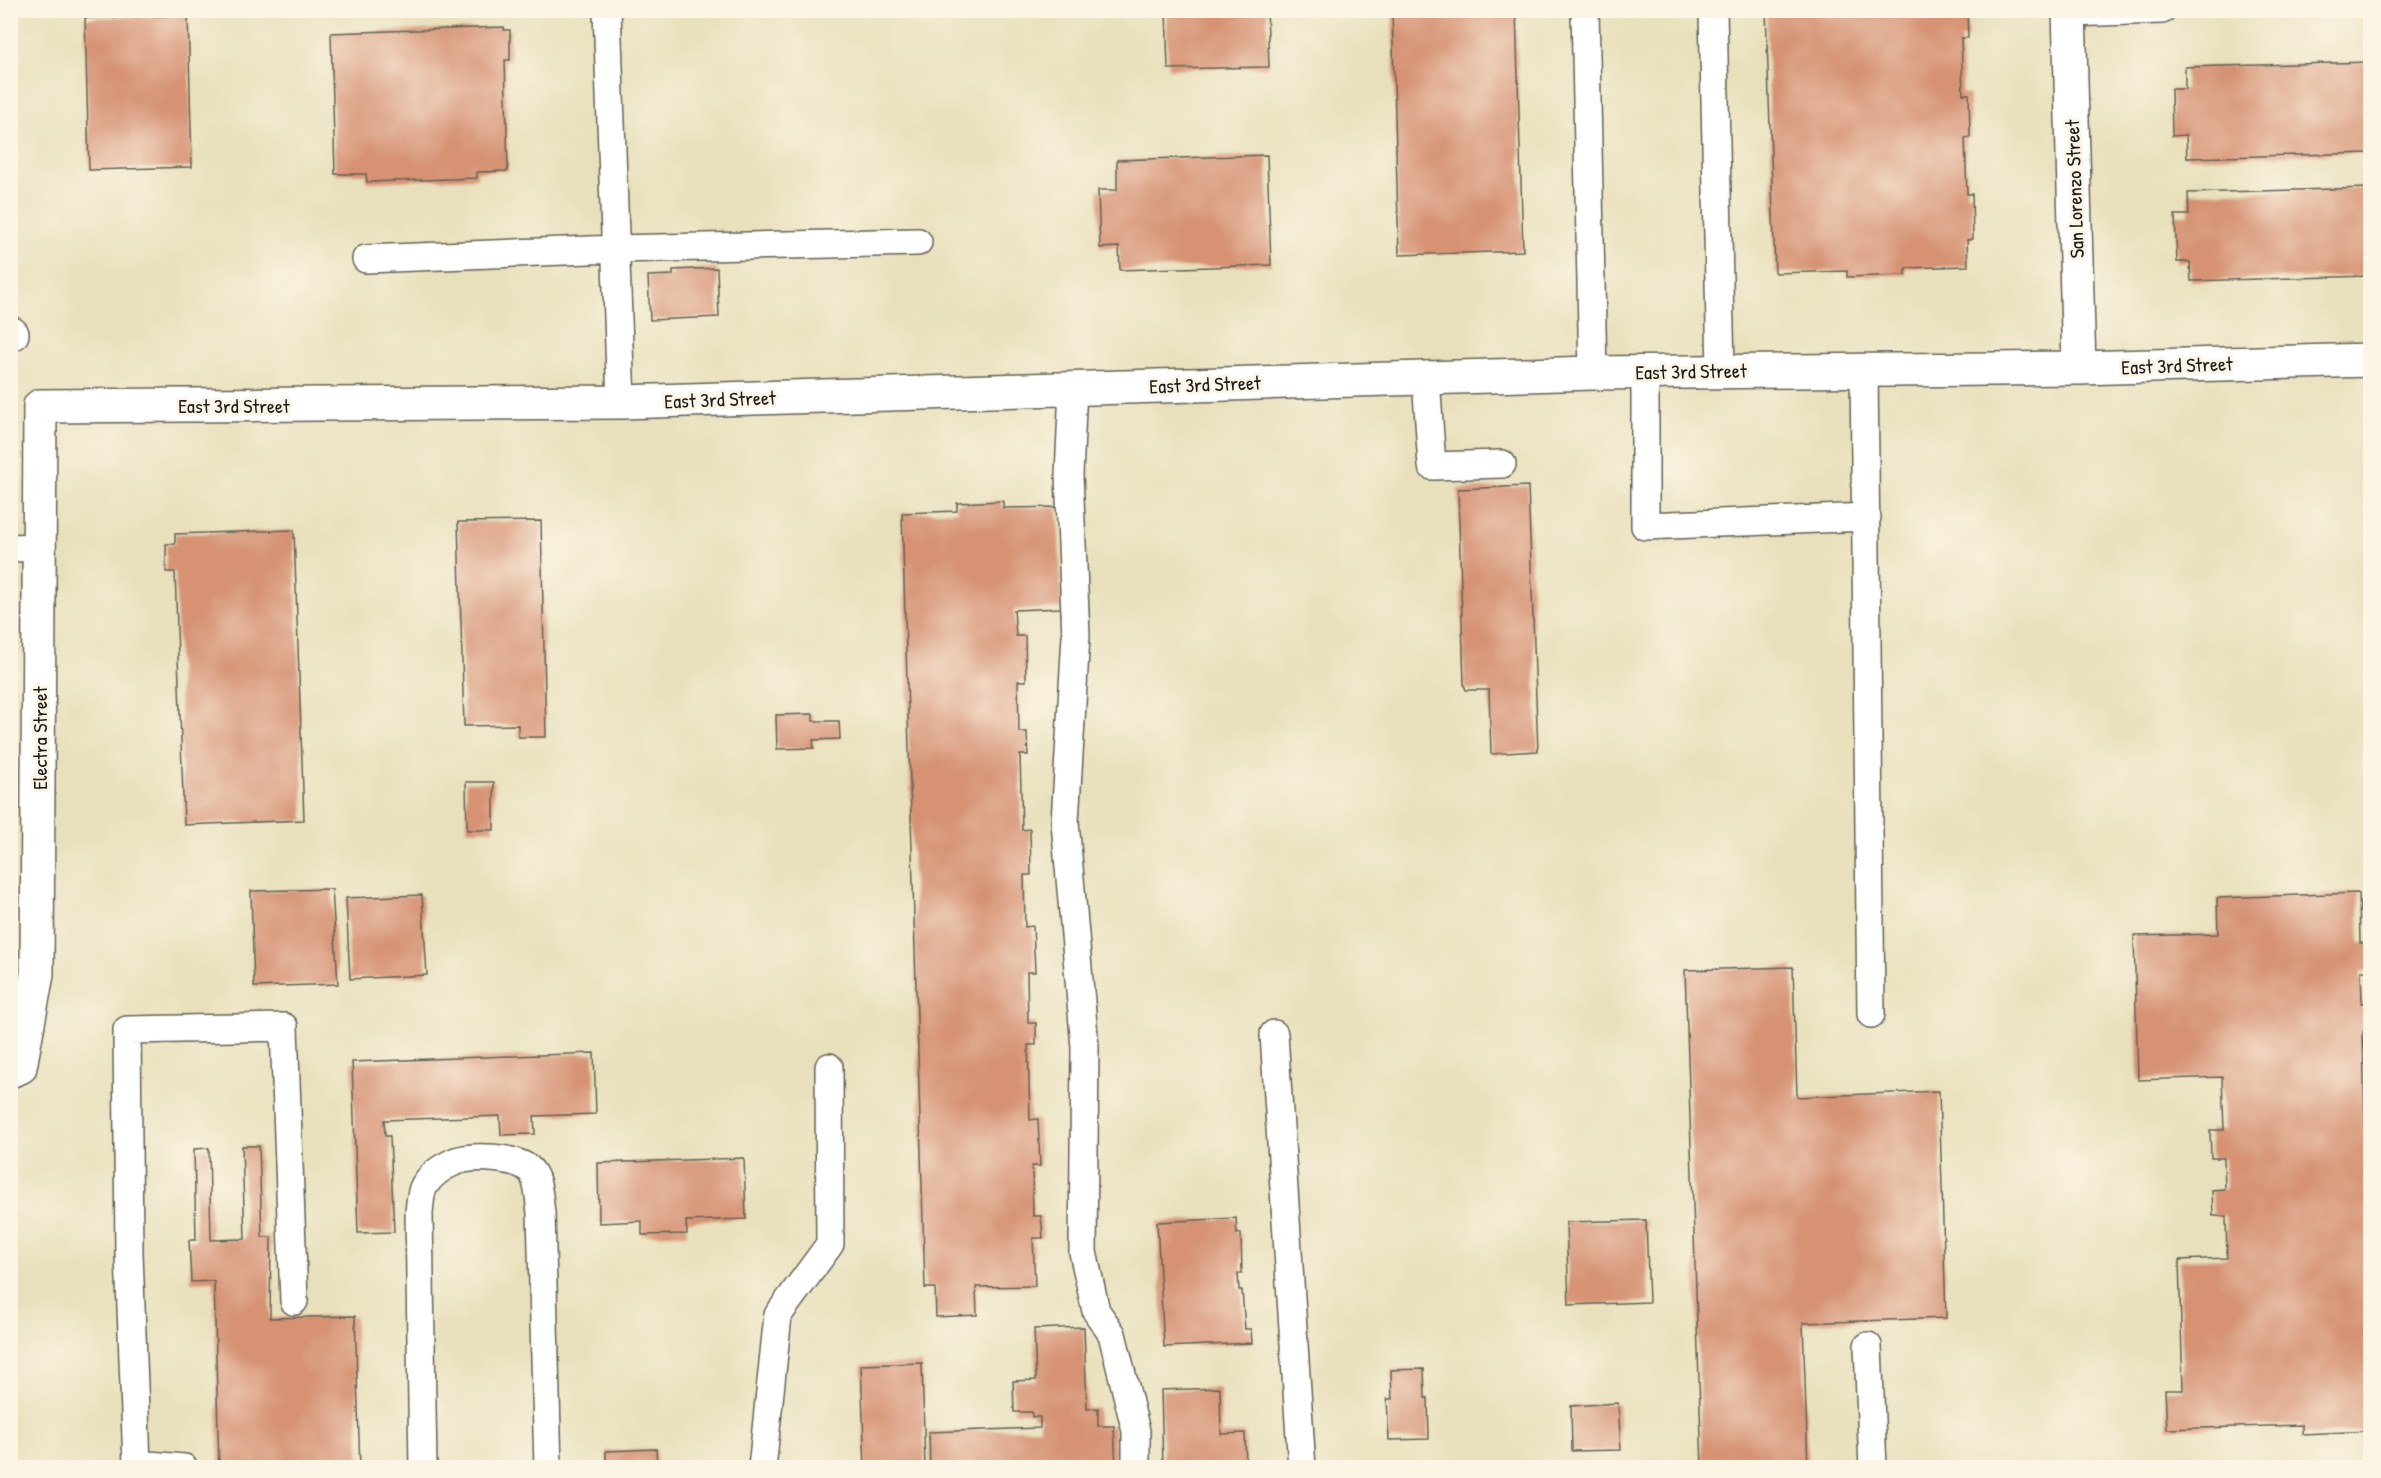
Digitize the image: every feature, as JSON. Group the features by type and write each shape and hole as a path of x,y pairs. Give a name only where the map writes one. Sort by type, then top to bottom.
{"street":[{"name":"San Lorenzo Street","path":"2069,12 2079,368"},
{"name":"East 3rd Street","path":"40,406 621,402 1593,373 2079,368 2370,360"},
{"name":"Electra Street","path":"15,1069 37,974 25,548 40,406"}],"lane":[{"path":"608,10 621,402"},
{"path":"1586,10 1593,373"},
{"path":"1713,10 1721,371"},
{"path":"2069,12 2162,10"},
{"path":"366,260 615,249 918,242"},
{"path":"1864,370 1871,1014"},
{"path":"1645,372 1645,526 1867,517"},
{"path":"1426,378 1432,466 1502,464"},
{"path":"1073,388 1070,475 1076,636 1065,822 1085,1047 1083,1251 1096,1311 1112,1334 1136,1431 1136,1467"},
{"path":"184,1467 137,1464 129,1254 127,1030 284,1027 294,1301"},
{"path":"1274,1034 1302,1467"},
{"path":"762,1467 778,1315 831,1244 829,1067"},
{"path":"423,1467 418,1213 423,1187 440,1168 459,1160 492,1158 514,1160 530,1169 538,1187 548,1467"},
{"path":"1868,1346 1874,1467"}],"building":[{"path":"1166,10 1267,10 1269,67 1168,69"},
{"path":"1392,10 1516,10 1523,251 1399,255"},
{"path":"1766,10 1967,10 1968,38 1961,38 1963,94 1969,94 1970,137 1965,138 1967,194 1972,194 1973,239 1967,240 1968,266 1906,268 1906,275 1847,277 1847,271 1775,273"},
{"path":"188,15 192,167 89,170 85,18"},
{"path":"504,27 504,30 510,30 510,60 505,60 508,171 477,172 477,178 367,182 366,174 335,174 331,33"},
{"path":"2370,62 2370,153 2187,158 2186,135 2172,136 2171,89 2185,89 2185,67"},
{"path":"1267,155 1271,265 1120,270 1119,247 1100,248 1098,190 1117,190 1117,160"},
{"path":"2370,188 2370,276 2191,281 2190,262 2177,262 2175,215 2189,215 2188,193"},
{"path":"717,268 719,317 650,320 648,276 673,275 673,270"},
{"path":"1528,486 1538,751 1491,754 1489,690 1466,690 1464,685 1458,489"},
{"path":"1003,501 1003,508 1058,507 1062,608 1014,610 1016,636 1025,636 1026,681 1018,681 1019,732 1027,732 1028,755 1020,755 1022,830 1030,829 1031,875 1024,875 1025,927 1033,926 1035,972 1027,972 1028,1023 1036,1023 1036,1045 1028,1045 1030,1120 1038,1119 1040,1166 1032,1166 1033,1216 1041,1216 1043,1238 1033,1238 1035,1286 976,1287 977,1315 936,1317 935,1288 925,1288 902,513 957,511 957,503"},
{"path":"541,521 546,737 518,737 518,725 464,726 458,522"},
{"path":"294,530 304,820 184,825 175,572 166,572 166,544 175,544 175,534"},
{"path":"813,714 813,721 839,721 840,739 813,740 814,748 777,749 776,715"},
{"path":"466,782 494,782 494,830 467,830"},
{"path":"332,889 338,984 254,987 251,891"},
{"path":"2359,893 2360,943 2370,943 2370,971 2361,971 2362,1003 2370,1003 2370,1032 2363,1032 2365,1125 2370,1125 2370,1431 2302,1434 2302,1425 2167,1429 2165,1390 2183,1390 2179,1260 2227,1258 2226,1216 2213,1216 2212,1190 2225,1189 2224,1158 2211,1158 2210,1130 2224,1130 2222,1077 2138,1080 2134,936 2218,934 2217,898"},
{"path":"422,895 427,975 350,979 346,898"},
{"path":"1793,967 1797,1097 1939,1091 1946,1318 1803,1323 1808,1468 1702,1468 1685,970"},
{"path":"594,1053 596,1114 534,1116 535,1134 501,1135 500,1116 384,1120 385,1136 390,1136 394,1232 358,1233 352,1062"},
{"path":"242,1146 259,1146 262,1237 271,1237 270,1318 355,1316 360,1468 219,1468 214,1281 191,1282 189,1240 196,1240 194,1149 209,1148 211,1240 245,1239"},
{"path":"744,1158 746,1219 686,1221 687,1234 642,1235 642,1221 599,1223 598,1163"},
{"path":"1236,1218 1237,1234 1241,1233 1242,1274 1238,1274 1239,1290 1242,1290 1245,1329 1251,1329 1252,1343 1164,1347 1157,1222"},
{"path":"1646,1220 1649,1302 1569,1305 1566,1222"},
{"path":"1084,1327 1087,1409 1098,1408 1098,1426 1114,1426 1116,1468 930,1468 929,1432 1040,1428 1040,1417 1032,1417 1032,1412 1014,1412 1013,1381 1036,1380 1034,1329"},
{"path":"922,1363 925,1468 865,1468 861,1365"},
{"path":"1424,1369 1425,1398 1428,1398 1429,1439 1389,1440 1387,1399 1392,1399 1391,1370"},
{"path":"1220,1388 1221,1434 1245,1433 1246,1468 1163,1468 1161,1390"},
{"path":"1618,1403 1621,1450 1572,1451 1571,1406"},
{"path":"656,1449 657,1468 606,1468 606,1451"}]}
